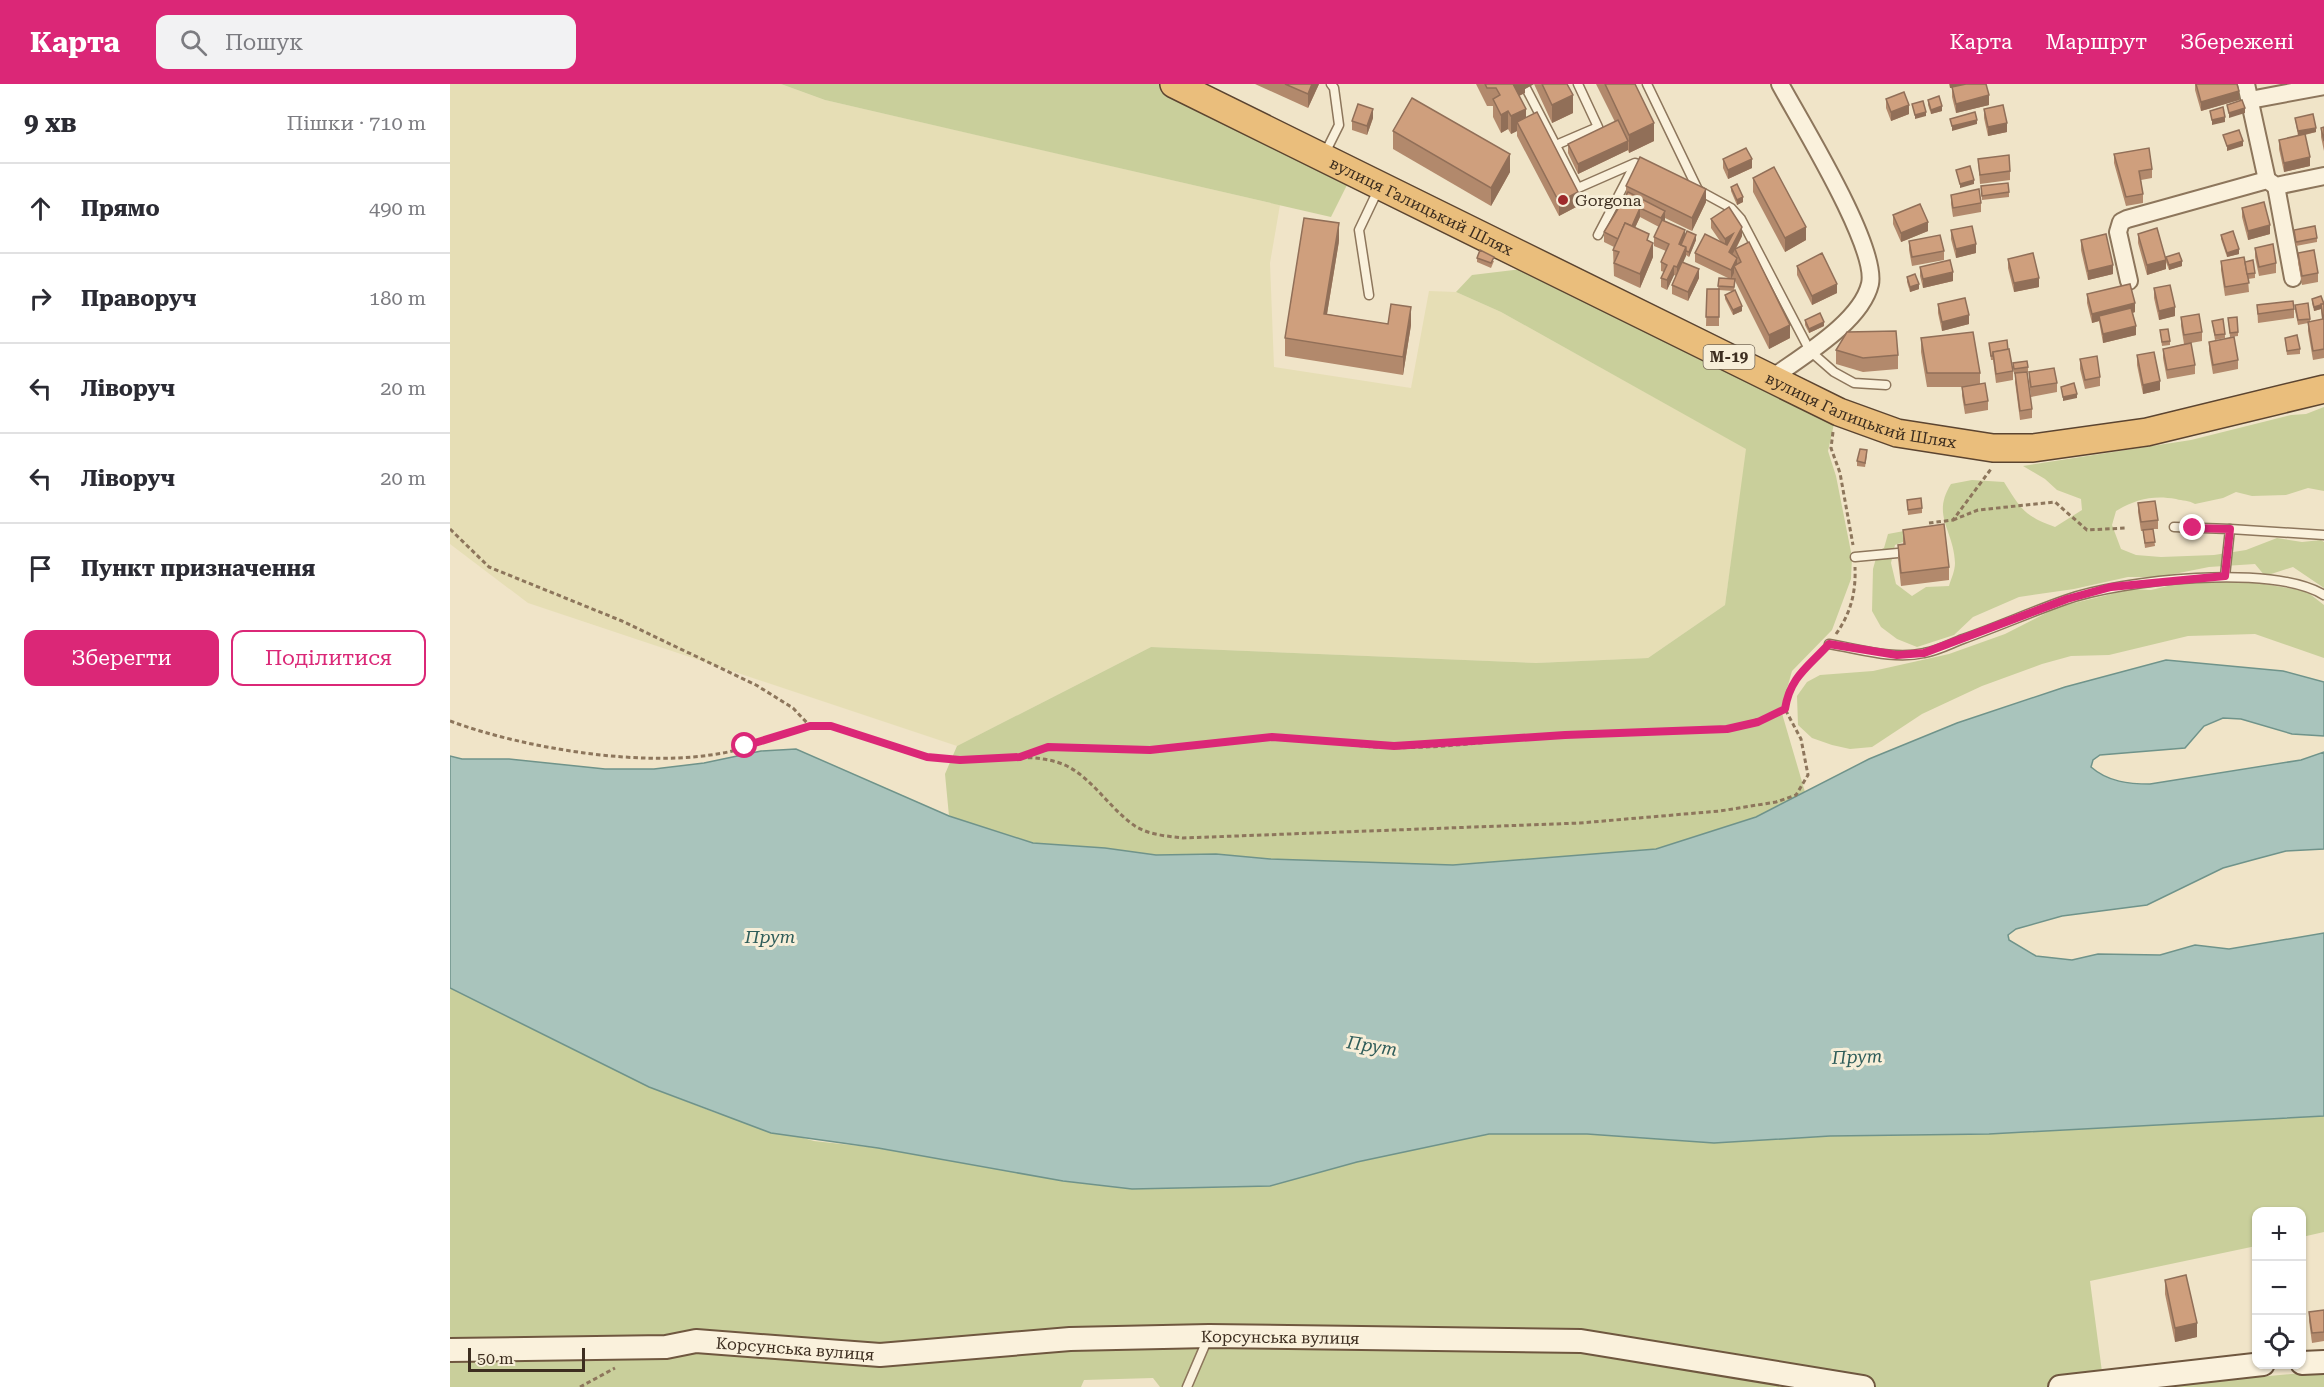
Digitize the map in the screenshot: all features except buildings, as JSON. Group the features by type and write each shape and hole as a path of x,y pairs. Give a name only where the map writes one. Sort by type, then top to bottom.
{"highway":[{"name":"вулиця Галицький Шлях","path":"1174,84 1839,412 1897,434 1992,448 2033,448 2147,432 2324,389"}],"main road":[{"name":"Корсунська вулиця","path":"450,1350 666,1347 696,1341 880,1355 1070,1340 1209,1336 1581,1341 1863,1387"},
{"path":"2306,1363 2324,1362"},
{"path":"2060,1387 2252,1366"}],"street":[{"path":"1772,378 1810,351 1853,315 1870,283 1869,265 1855,224 1780,84"},
{"path":"2293,278 2272,183 2248,92 2324,86"},
{"path":"2129,281 2118,232 2121,222 2272,183 2324,176"}],"lane":[{"path":"1322,158 1339,125 1331,84"},
{"path":"1556,145 1598,126 1578,84"},
{"path":"1647,84 1698,190"},
{"path":"1526,88 1578,188 1635,163 1653,170"},
{"path":"1598,235 1635,163"},
{"path":"1680,181 1731,208 1741,219 1810,351 1834,372 1854,383 1886,386"},
{"path":"1369,295 1359,230 1380,187"},
{"path":"2174,527 2324,535"},
{"path":"2225,576 2230,529"},
{"path":"1855,557 1898,553"},
{"path":"1829,644 1897,655 1924,653 2067,599 2111,587 2225,576 2274,579 2313,588 2324,595"},
{"path":"1187,1387 1209,1336"}],"path":[{"path":"450,721 487,735 634,758 728,752 810,726 831,726 927,757 960,760 1042,758 1068,767 1095,788 1136,827 1155,834 1183,838 1580,823 1720,811 1776,802 1796,795 1808,775 1807,760 1801,739 1785,709 1788,690 1798,676 1829,644 1843,624 1852,603 1856,585 1855,557 1840,472 1831,448 1839,412"},
{"path":"1953,520 1991,471 1992,448"},
{"path":"1929,523 1953,520 1978,510 2055,502 2087,530 2127,528"},
{"path":"450,529 489,567 622,621 756,685 793,708 810,726"},
{"path":"1020,757 1048,747 1150,750 1272,737 1321,739 1375,747 1565,735 1680,732 1727,729 1758,722 1785,709"}],"shaded area":[{"path":"450,84 781,84 825,100 1280,205 1270,263 1274,367 1411,388 1429,291 1456,292 1501,312 1747,449 1725,605 1648,658 1536,663 1151,647 957,746 528,603 450,544"}],"green space":[{"path":"781,84 1161,84 1348,183 1331,217 825,100"},
{"path":"1522,269 1836,415 1828,451 1836,476 1852,557 1851,579 1832,630 1792,671 1781,710 1805,792 1756,817 1656,849 1453,865 1270,859 1216,854 1156,855 1105,848 1033,843 949,816 945,774 957,746 1151,647 1536,663 1648,658 1725,605 1746,449 1501,312 1456,292 1472,275"},
{"path":"2324,407 2324,491 2308,488 2286,495 2252,496 2236,492 2223,498 2195,504 2168,498 2145,499 2116,511 2112,525 2121,549 2136,555 2161,557 2214,555 2246,550 2277,538 2302,542 2321,540 2324,542 2324,588 2293,567 2265,576 2255,564 2209,567 2159,577 2128,577 2074,589 2019,597 1973,617 1954,635 1917,647 1897,639 1881,627 1872,611 1873,569 1878,551 1884,548 1888,534 1920,528 1911,539 1895,545 1891,563 1896,584 1912,596 1926,587 1949,586 1955,563 1954,551 1943,514 1943,505 1951,484 1972,480 2004,482 2024,510 2036,519 2055,527 2082,510 2081,499 2057,490 2045,479 2023,466 2191,440 2291,415 2306,414"},
{"path":"2233,579 2306,591 2324,605 2324,658 2255,634 2188,636 2109,655 2071,656 2042,664 1982,686 1922,714 1872,747 1850,749 1832,745 1812,738 1798,725 1797,696 1807,682 1820,675 1873,671 1949,654 2005,634 2058,607 2132,589 2151,590 2189,581 2215,583"},
{"path":"450,988 649,1087 716,1113 814,1141 878,1148 1063,1181 1132,1189 1270,1186 1357,1162 1489,1134 1587,1134 1714,1143 1830,1136 1989,1134 2324,1116 2324,1232 2306,1236 2306,1207 2252,1207 2252,1247 2090,1281 2104,1387 1160,1387 1153,1378 1084,1380 1081,1387 450,1387"},
{"path":"2324,1372 2324,1387 2148,1387"}],"water":[{"name":"Прут","path":"2166,660 2283,671 2324,682 2324,736 2292,734 2241,719 2223,718 2204,726 2185,748 2100,755 2093,760 2091,767 2104,776 2119,781 2150,784 2301,760 2324,752 2324,849 2286,851 2223,868 2147,905 2062,916 2016,929 2008,935 2009,940 2036,956 2072,960 2098,954 2160,955 2195,945 2229,949 2324,933 2324,1116 1989,1134 1830,1136 1714,1143 1587,1134 1489,1134 1357,1162 1270,1186 1132,1189 1063,1181 878,1148 771,1133 649,1087 450,988 450,756 462,759 509,759 605,769 654,769 704,763 761,751 796,749 949,816 1033,843 1105,848 1156,855 1216,854 1270,859 1453,865 1656,849 1756,817 1869,759 1957,723 2065,687"}],"place":[{"name":"Gorgona","path":"1563,200"}],"route":[{"path":"745,746 810,726 831,726 855,732 896,749 927,757 960,760 1020,757 1048,747 1150,750 1272,737 1321,739 1375,747 1565,735 1727,729 1758,722 1785,709 1788,690 1798,676 1829,644 1897,655 1924,653 2067,599 2111,587 2225,576 2230,529 2193,528"}]}
